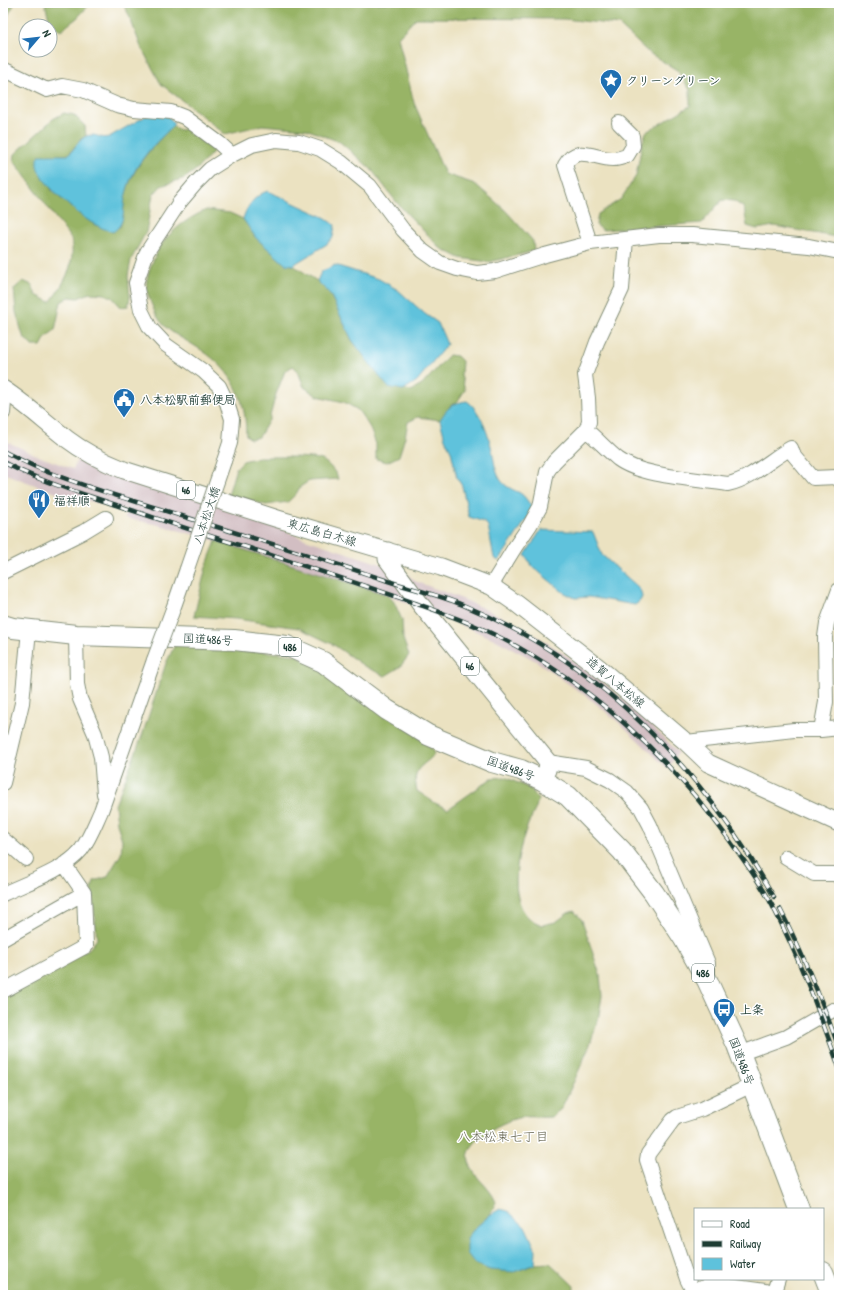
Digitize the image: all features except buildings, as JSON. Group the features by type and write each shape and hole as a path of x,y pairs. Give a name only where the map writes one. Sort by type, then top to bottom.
{"highway":[{"name":"国道486号","path":"3,624 13,628 76,635 234,640 287,646 323,662 388,710 428,735 492,762 521,770 545,771 622,852 654,893 684,939 707,980 740,1054 799,1208"},
{"path":"824,1275 832,1295"}],"main road":[{"name":"東広島白木線","path":"3,389 18,399 68,439 101,460 118,468 278,519 388,551"},
{"name":"造賀八本松線","path":"388,551 441,567 491,586 559,636 686,742 708,763 839,823"},
{"name":"46","path":"388,551 387,559 545,771"}],"street":[{"path":"3,69 47,90 62,86 83,90 117,105 134,109 171,112 184,117 219,143 232,155"},
{"path":"590,243 565,165 569,157 578,153 615,159 627,156 633,146 632,136 619,124"},
{"name":"八本松大橋","path":"3,894 64,864 80,850 92,831 173,609 230,444 232,420 227,403 219,386 203,370 166,345 150,328 142,310 136,283 147,252 179,203 196,183 210,170 232,155 252,145 276,140 299,142 320,149 341,162 370,186 403,230 423,251 440,263 457,269 477,273 495,271 545,255 590,243 659,235 692,235 809,246 839,252"},
{"path":"491,586 540,507 547,472 554,462 586,430 589,422 589,416 584,375 597,342 622,289 626,239"},
{"path":"3,401 3,413"},
{"path":"586,430 618,459 649,472 728,484 738,482 766,465 776,456 791,448 793,454 813,478 837,477 839,480"},
{"path":"3,572 83,532 106,518"},
{"path":"821,730 826,702 825,637 827,623 839,590"},
{"path":"3,783 22,703 29,630"},
{"path":"76,635 77,684 80,699 95,734 101,756 104,800"},
{"path":"686,742 794,730 839,728"},
{"path":"545,771 586,768 610,780 627,792 641,808 650,825 708,963 707,980"},
{"path":"3,839 26,859"},
{"path":"786,857 814,874 834,874 839,876"},
{"path":"3,992 86,946 84,893 64,864"},
{"path":"3,939 84,893"},
{"path":"740,1054 786,1037 833,1010"},
{"path":"752,1085 702,1109 677,1117 673,1120 648,1154 647,1160 692,1292 714,1284 765,1291 773,1294 778,1280"}],"shaded area":[{"path":"3,440 73,469 80,453 264,521 302,538 405,572 415,581 465,600 507,619 575,661 608,686 636,710 678,752 668,769 624,727 594,702 536,661 492,638 388,595 216,541 159,525 125,518 126,510 59,494 3,473"}],"green space":[{"path":"3,3 15,3 3,24"},
{"path":"45,3 91,3 77,18 60,31 58,29 58,18 49,18"},
{"path":"122,3 839,3 839,233 836,237 774,226 757,229 747,226 744,208 734,201 722,200 702,223 603,230 596,225 598,214 621,199 636,176 642,144 646,132 690,106 690,90 677,70 649,53 619,25 564,19 416,18 398,37 414,103 445,174 475,184 505,210 533,241 534,251 489,262 460,258 440,248 398,204 371,169 340,142 306,129 262,125 225,134 161,84 141,47 128,13"},
{"path":"64,113 74,115 85,126 86,136 81,139 68,155 40,156 52,191 95,225 120,227 125,197 133,176 150,150 173,126 180,130 190,128 211,144 213,152 197,169 185,178 161,186 153,195 146,232 131,260 128,276 130,297 128,306 121,307 113,298 104,294 90,293 78,298 69,297 61,302 55,330 46,337 41,346 32,346 23,336 16,312 14,289 23,281 32,285 36,295 50,302 65,280 71,264 72,248 71,239 14,161 15,154 53,119"},
{"path":"206,210 230,213 243,219 256,238 285,264 293,265 317,281 330,294 352,340 388,386 411,391 422,385 449,355 457,356 462,361 461,375 465,390 457,402 451,405 440,420 418,417 408,422 399,456 387,462 376,459 376,444 369,426 358,410 344,402 317,396 304,387 298,371 293,366 285,371 276,394 269,420 259,437 250,439 246,435 243,407 234,383 218,363 207,354 164,326 151,304 147,291 147,279 149,272 165,239 181,224"},
{"path":"259,457 301,457 322,460 332,468 338,479 309,481 300,487 296,494 288,502 266,505 228,495 236,468 243,461"},
{"path":"216,541 388,595 394,602 402,620 403,639 409,655 400,667 385,676 364,666 334,645 299,628 236,619 194,616 206,567"},
{"path":"176,643 297,655 400,721 432,748 434,755 418,769 416,773 417,791 435,803 448,809 492,778 505,777 531,789 538,799 520,848 516,874 518,898 522,909 529,918 542,925 556,922 568,913 574,911 582,920 600,975 602,996 598,1020 589,1047 561,1109 551,1117 523,1117 506,1122 487,1132 472,1146 469,1154 469,1162 496,1202 490,1215 475,1228 514,1272 535,1264 550,1263 574,1286 573,1295 3,1295 3,988 89,949 97,939 92,890 94,881 107,877 121,854 122,840 117,823 115,805 142,736 166,663"}],"water":[{"path":"153,112 169,117 173,122 173,126 149,150 137,168 128,188 122,221 113,232 89,221 59,197 42,177 37,161 40,155 68,155 85,137 93,135 107,138"},
{"path":"268,191 326,218 335,225 333,237 327,244 293,265 285,264 256,238 243,219 246,210 252,202 259,195"},
{"path":"335,265 379,279 398,290 425,314 438,323 447,344 417,381 403,390 388,387 376,372 352,340 330,294 317,281 321,272"},
{"path":"467,401 476,410 485,428 491,446 496,471 500,479 506,486 522,494 532,507 530,514 499,561 494,558 488,526 484,522 469,517 462,486 457,478 451,451 445,439 440,420 451,406"},
{"path":"541,530 593,532 602,555 638,587 642,597 640,601 635,605 589,597 575,598 563,592 533,567 525,555"},
{"path":"500,1209 508,1211 526,1228 536,1250 535,1264 514,1272 490,1270 475,1264 467,1253 467,1238 475,1228 490,1215"}],"railway":[{"path":"3,451 40,469 94,489 445,598 513,628 559,656 603,689 643,724 680,764 714,806 746,850 774,897"},
{"path":"3,462 16,469 58,486 350,581 453,617 493,634 562,674 624,723 681,779 747,864 782,925 800,965 839,1067"},
{"path":"780,909 812,978 839,1048"}],"place":[{"name":"クリーングリーン","path":"611,100"},
{"name":"八本松駅前郵便局","path":"124,418"},
{"name":"福祥順","path":"39,520"},
{"name":"上条","path":"724,1028"}],"district":[{"name":"八本松東七丁目","path":"503,1136"}]}
